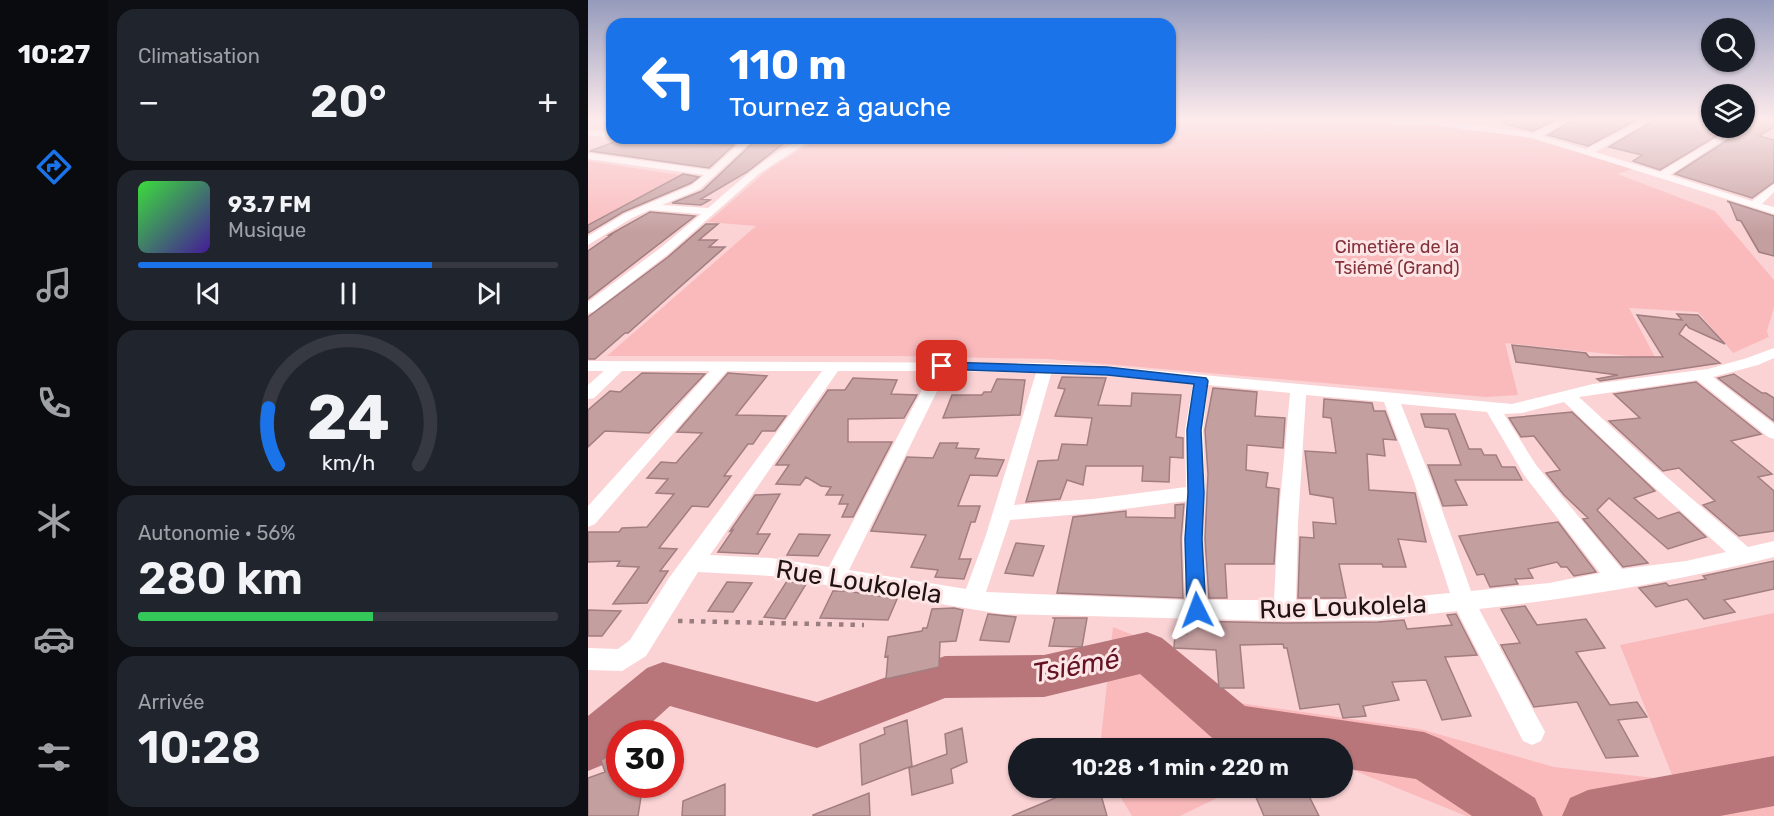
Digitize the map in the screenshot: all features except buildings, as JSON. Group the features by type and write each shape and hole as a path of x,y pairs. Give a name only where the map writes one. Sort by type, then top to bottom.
{"street":[{"path":"595,157 713,174"},
{"path":"588,241 615,223 692,190 731,157"},
{"path":"588,309 663,252 757,171 779,157"},
{"path":"1605,157 1774,211"},
{"path":"1663,175 1692,157"},
{"path":"1754,205 1774,188"},
{"path":"648,208 710,211"},
{"path":"588,366 1045,368 1107,371 1493,409 1531,408 1589,390 1701,375 1733,368 1774,352"},
{"path":"588,394 618,366"},
{"path":"835,577 942,366"},
{"path":"588,519 722,367"},
{"path":"588,659 622,660 638,648 676,585 833,367"},
{"path":"974,599 1045,368"},
{"path":"1701,375 1774,433"},
{"path":"1197,610 1193,539 1196,493 1194,430 1201,381"},
{"path":"1285,611 1288,523 1298,390"},
{"path":"1569,397 1641,465 1745,556"},
{"path":"1391,399 1423,482 1464,602 1532,732"},
{"path":"1493,409 1530,470 1617,579"},
{"path":"1002,513 1094,506 1196,493"},
{"name":"Rue Loukolela","path":"693,563 771,567 1001,604 1197,610 1378,610 1549,592 1617,579 1686,570 1774,549"}],"path":[{"path":"655,621 864,625"}],"green space":[{"name":"Cimetière de la Tsiémé (Grand)","path":"788,157 1593,157 1633,169 1617,174 1715,211 1774,280 1774,307 1767,331 1769,337 1733,353 1698,312 1629,308 1656,359 1505,343 1518,395 1486,397 1048,359 897,356 607,356 756,226 708,222 769,169"},
{"path":"588,161 680,175 588,224"},
{"path":"1774,613 1774,816 1466,816 1353,770 1353,738 1101,738 1113,627 1180,654 1226,701 1420,729 1554,767 1674,780 1620,645"},
{"path":"1121,798 1217,798 1180,816 1132,816"}],"waterway":[{"name":"Tsiémé","path":"588,747 663,683 817,725 945,677 1044,676 1147,652 1235,728 1424,756 1517,816"},
{"name":"Tsiémé","path":"1588,816 1774,781"}],"route":[{"path":"942,366 1006,366 1107,371 1201,381 1194,430 1196,493 1193,539 1197,610"}]}
